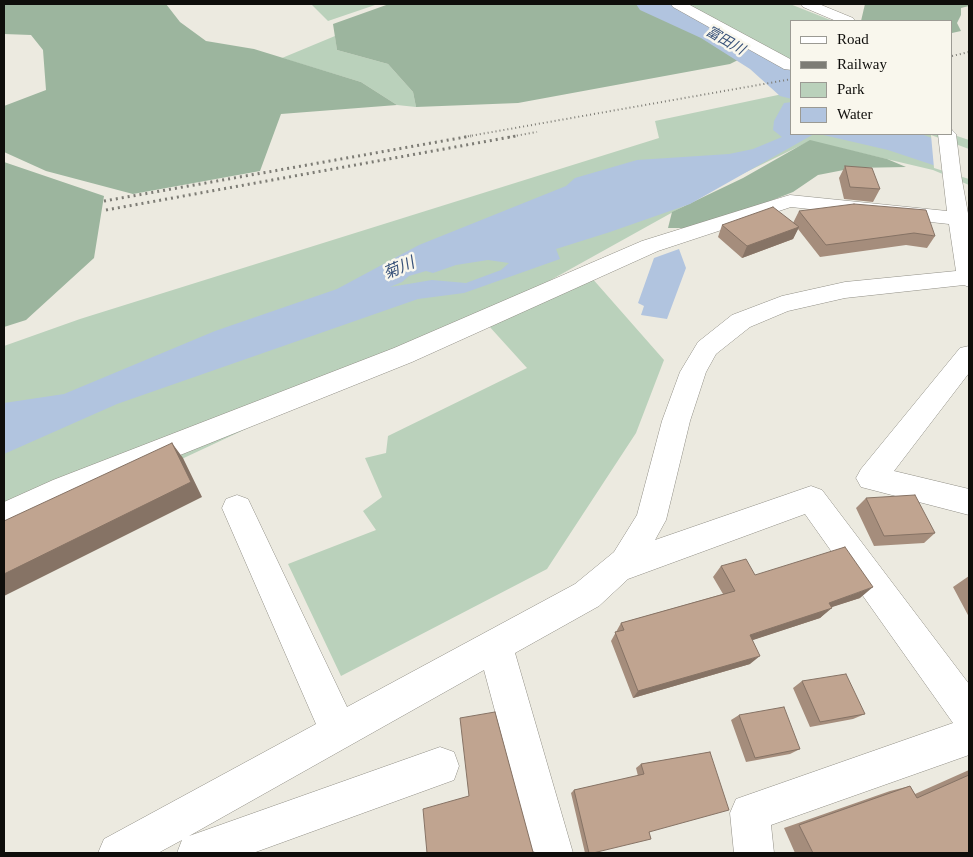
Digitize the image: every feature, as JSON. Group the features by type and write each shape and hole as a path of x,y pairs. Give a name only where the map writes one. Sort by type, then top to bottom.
{"street":[{"path":"678,4 790,66"},
{"path":"808,4 846,20"},
{"path":"135,849 187,835 339,732 587,595 625,562 651,520 676,421 693,372 707,348 741,321 782,304 845,290 969,278 951,175 947,135"},
{"path":"4,516 63,489 403,355 650,246 790,201 959,219"},
{"path":"969,354 871,478 969,502"},
{"path":"616,569 811,499 969,714"},
{"path":"237,508 339,732"},
{"path":"495,645 553,853"},
{"path":"754,853 750,812 969,736"},
{"path":"198,853 440,766"}],"green space":[{"path":"4,4 166,4 180,22 206,41 254,49 361,82 397,105 281,114 260,171 133,194 46,171 4,152 4,106 46,90 43,50 31,35 4,34"},
{"path":"311,4 378,4 328,21"},
{"path":"389,4 647,4 675,18 711,32 744,57 730,64 518,103 416,107 413,92 388,64 337,50 333,24"},
{"path":"678,4 790,4 830,20 790,20 790,68 783,69 749,42"},
{"path":"865,4 969,4 969,6 961,8 961,15 957,23 961,31 953,33 953,20 861,20"},
{"path":"335,36 337,50 388,64 413,92 416,107 397,105 361,82 282,58"},
{"path":"790,92 790,135 953,135 969,140 969,185 933,170 810,141 736,177 477,321 4,542 4,346 80,319 659,138 655,121"},
{"path":"810,140 887,159 906,167 854,168 818,175 793,192 702,228 668,228 672,212 743,178"},
{"path":"4,162 104,196 94,258 26,320 4,327"},
{"path":"591,277 664,360 636,433 547,569 341,676 288,564 376,530 363,511 382,497 365,458 386,453 388,436 527,368 488,325"}],"water":[{"name":"菊川","path":"790,102 790,135 812,135 690,204 556,249 560,259 464,293 418,299 117,404 4,454 4,403 64,394 215,331 337,289 419,245 566,186 575,178 637,160 729,154 753,149 782,137 773,130 774,121 784,103","holes":["488,260 509,263 501,270 466,283 432,280 390,287 402,282 409,276 426,271 433,273 456,265"]},
{"path":"823,135 924,135 969,152 969,177 888,150"},
{"path":"679,249 686,268 667,319 641,315 644,306 638,303 654,258"}],"pier":[{"path":"931,135 969,149 969,179 934,168"}],"building":[{"path":"845,166 872,168 880,189 850,187"},
{"path":"854,204 926,210 935,236 914,233 826,245 799,211"},
{"path":"773,207 799,227 747,246 722,225"},
{"path":"172,443 191,482 4,574 4,521"},
{"path":"915,495 935,533 884,536 866,498"},
{"path":"845,547 873,587 829,603 832,608 750,635 760,656 638,691 615,632 624,630 621,623 735,591 721,566 746,559 755,575"},
{"path":"846,674 865,714 820,722 802,681"},
{"path":"784,707 800,749 755,758 739,715"},
{"path":"495,712 533,852 537,853 427,853 423,809 469,796 460,718"},
{"path":"710,752 729,810 649,832 651,839 589,853 574,790 644,774 641,764"},
{"path":"969,775 969,853 813,853 799,825 910,786 917,798"}],"waterway":[{"name":"富田川","path":"650,4 711,32 761,62 790,87"}],"railway":[{"path":"953,56 969,52"},
{"path":"464,137 790,79"},
{"path":"509,137 537,132"},
{"path":"104,201 471,136"},
{"path":"106,210 516,136"}]}
